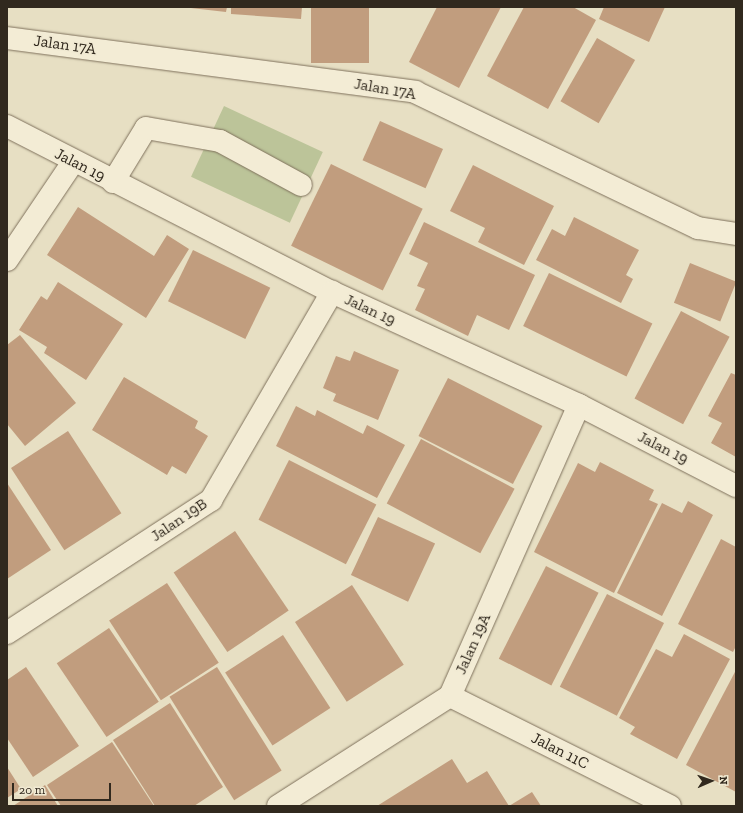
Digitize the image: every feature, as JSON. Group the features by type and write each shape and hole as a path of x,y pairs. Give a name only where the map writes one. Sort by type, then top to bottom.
{"street":[{"name":"Jalan 17A","path":"7,38 415,92 698,228 736,234"},
{"name":"Jalan 19","path":"7,126 73,162 332,292 579,405 736,486"},
{"path":"113,182 146,128 220,141 301,185"},
{"path":"7,260 73,162"},
{"name":"Jalan 19B","path":"7,633 211,500 332,292"},
{"name":"Jalan 19A","path":"450,696 579,405"},
{"path":"278,806 450,696"},
{"name":"Jalan 11C","path":"450,696 670,806"}],"green space":[{"path":"224,106 323,152 290,223 191,177"}],"building":[{"path":"182,7 227,7 226,12"},
{"path":"231,7 302,7 301,19 231,14"},
{"path":"311,7 369,7 369,63 311,63"},
{"path":"437,7 501,7 459,88 409,62"},
{"path":"524,7 573,7 596,20 548,109 487,76"},
{"path":"604,7 665,7 649,42 599,19"},
{"path":"597,38 635,60 599,123 560,101"},
{"path":"380,121 443,149 426,188 363,160"},
{"path":"331,164 423,209 383,291 291,246"},
{"path":"473,165 554,206 524,265 478,242 485,228 450,211"},
{"path":"78,207 154,256 167,235 189,249 146,318 47,255"},
{"path":"574,217 639,250 626,275 633,279 621,303 536,260 552,229 565,236"},
{"path":"424,222 535,275 509,330 477,315 468,336 415,310 425,289 417,286 428,263 409,254"},
{"path":"193,250 270,288 245,339 168,301"},
{"path":"690,263 736,282 720,322 674,303"},
{"path":"549,273 652,323 626,376 523,326"},
{"path":"58,282 123,324 86,380 44,353 47,347 19,330 41,296 47,300"},
{"path":"681,311 730,337 683,424 635,398"},
{"path":"20,335 76,403 25,446 7,424 7,345"},
{"path":"354,351 399,370 378,420 333,401 336,394 323,388 336,356 350,361"},
{"path":"731,373 736,375 736,457 711,443 722,423 708,416"},
{"path":"124,377 198,421 195,428 208,436 186,474 172,466 167,475 92,430"},
{"path":"448,378 542,426 513,484 418,436"},
{"path":"296,406 315,416 317,410 363,434 367,425 405,445 377,498 276,446"},
{"path":"68,431 121,513 64,550 11,468"},
{"path":"421,439 515,489 480,553 387,503"},
{"path":"289,460 376,504 346,564 259,520"},
{"path":"600,462 654,490 649,500 658,504 614,593 534,552 578,463 595,472"},
{"path":"7,483 51,550 7,579"},
{"path":"688,501 713,515 662,616 617,593 662,503 682,513"},
{"path":"378,517 435,544 408,602 351,575"},
{"path":"235,531 289,611 227,652 174,572"},
{"path":"721,539 736,547 736,646 733,652 678,624"},
{"path":"546,566 599,593 551,685 499,659"},
{"path":"167,583 219,663 161,700 109,621"},
{"path":"352,585 404,665 347,702 295,622"},
{"path":"607,594 664,623 617,716 560,687"},
{"path":"109,628 159,702 107,737 57,663"},
{"path":"684,634 730,659 677,759 630,734 635,727 619,718 656,649 672,657"},
{"path":"283,635 330,708 273,746 225,673"},
{"path":"26,667 79,746 33,777 7,738 7,680"},
{"path":"217,667 282,770 234,800 170,697"},
{"path":"736,670 736,792 686,765"},
{"path":"170,703 223,787 194,806 155,806 113,740"},
{"path":"112,742 154,806 61,806 47,785"},
{"path":"452,759 467,783 487,771 509,806 377,806"},
{"path":"7,767 21,789 7,798"},
{"path":"45,785 58,806 13,806"},
{"path":"532,792 541,806 509,806"}]}
